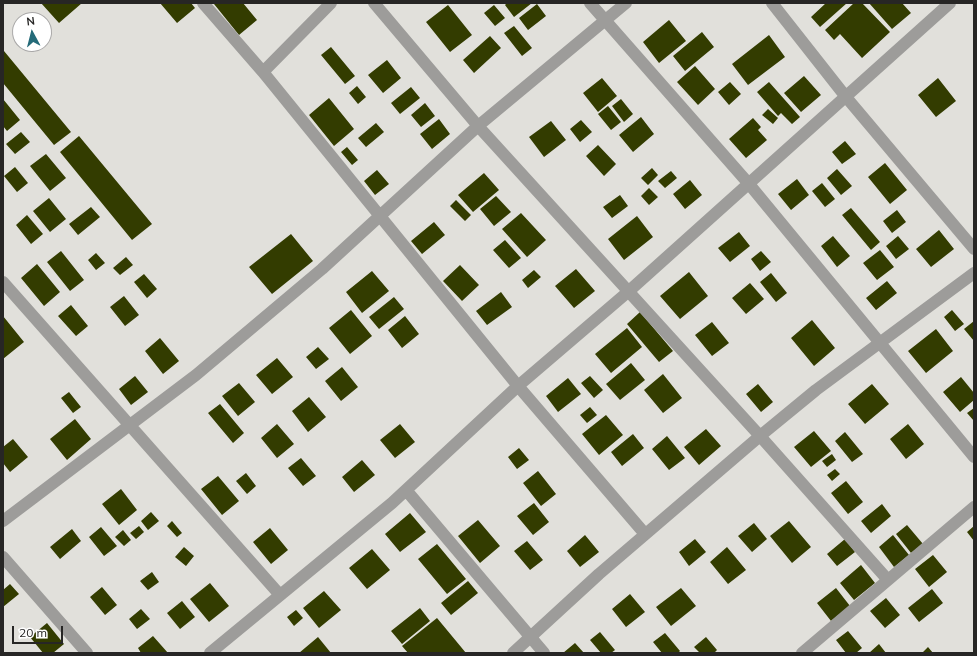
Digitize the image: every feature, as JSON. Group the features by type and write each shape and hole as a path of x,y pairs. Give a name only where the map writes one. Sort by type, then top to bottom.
{"street":[{"path":"202,3 263,72 518,386 645,534"},
{"path":"263,72 331,3"},
{"path":"374,3 478,126 760,436 888,580"},
{"path":"590,3 749,184 882,343 974,457"},
{"path":"3,521 196,375 322,269 478,126 626,3"},
{"path":"772,3 846,98 974,250"},
{"path":"210,653 406,490 518,386 629,291 846,98 950,3"},
{"path":"513,653 599,574 760,436 816,390 882,343 974,273"},
{"path":"3,282 280,595"},
{"path":"406,490 544,653"},
{"path":"802,653 974,507"},
{"path":"3,557 87,653"}],"building":[{"path":"41,3 82,3 59,23 52,15 52,12 49,12"},
{"path":"160,3 191,3 195,8 177,23"},
{"path":"243,3 257,20 239,35 214,4"},
{"path":"507,3 532,3 514,17 505,5"},
{"path":"826,3 847,3 820,27 811,17"},
{"path":"854,3 862,3 890,32 862,58 840,34 834,40 825,30"},
{"path":"869,3 902,3 911,13 892,29"},
{"path":"537,4 546,16 528,30 519,18"},
{"path":"448,5 472,35 450,52 426,22"},
{"path":"494,5 505,18 495,26 484,13"},
{"path":"669,20 686,41 659,63 643,42"},
{"path":"514,26 532,48 522,56 504,33"},
{"path":"702,32 714,47 685,71 673,56"},
{"path":"769,35 785,57 748,85 732,64"},
{"path":"490,36 501,48 474,73 463,60"},
{"path":"331,47 355,76 345,84 321,55"},
{"path":"4,51 71,132 54,145 3,83"},
{"path":"387,60 401,78 383,93 368,75"},
{"path":"695,66 715,89 698,105 677,82"},
{"path":"804,76 821,95 801,112 784,93"},
{"path":"602,78 617,96 598,112 583,93"},
{"path":"938,78 956,101 936,117 918,95"},
{"path":"730,82 741,94 729,105 718,92"},
{"path":"769,82 800,117 792,124 781,113 778,116 757,92"},
{"path":"357,86 366,97 358,104 349,93"},
{"path":"411,87 420,98 400,114 391,103"},
{"path":"329,98 354,129 334,146 309,115"},
{"path":"3,99 20,120 7,131 3,126"},
{"path":"621,99 633,114 624,122 612,106"},
{"path":"425,103 435,116 421,127 411,115"},
{"path":"608,106 621,122 611,130 598,114"},
{"path":"768,109 778,118 773,124 762,115"},
{"path":"641,117 654,134 633,152 619,135"},
{"path":"753,118 761,127 758,130 767,140 746,158 729,139"},
{"path":"439,119 450,134 432,149 420,134"},
{"path":"581,120 592,132 580,142 570,129"},
{"path":"551,121 566,140 544,157 529,137"},
{"path":"376,123 384,132 366,147 358,138"},
{"path":"21,132 30,142 15,154 6,144"},
{"path":"79,136 152,224 132,240 60,152"},
{"path":"845,141 856,154 842,164 832,152"},
{"path":"598,145 616,164 604,176 586,156"},
{"path":"347,147 358,160 352,165 341,152"},
{"path":"46,154 66,178 50,191 30,166"},
{"path":"885,163 907,190 890,204 868,177"},
{"path":"15,167 28,183 17,192 4,176"},
{"path":"652,168 658,175 648,185 641,178"},
{"path":"837,169 852,186 841,195 827,178"},
{"path":"377,170 389,184 375,195 364,181"},
{"path":"671,171 677,178 665,188 658,181"},
{"path":"484,173 499,190 473,212 458,195"},
{"path":"797,179 809,195 791,210 778,194"},
{"path":"690,180 702,195 685,209 673,194"},
{"path":"822,183 835,199 825,207 812,191"},
{"path":"649,188 658,197 649,205 641,196"},
{"path":"620,195 628,206 612,218 603,207"},
{"path":"496,196 511,212 494,226 480,209"},
{"path":"49,198 66,219 50,232 33,211"},
{"path":"456,200 471,215 465,221 450,206"},
{"path":"91,207 100,217 78,235 69,224"},
{"path":"851,208 880,242 871,250 842,215"},
{"path":"897,210 906,222 892,233 883,221"},
{"path":"521,213 546,240 527,257 502,229"},
{"path":"27,215 43,234 31,244 16,225"},
{"path":"637,216 653,237 624,260 608,239"},
{"path":"434,222 445,235 422,254 411,241"},
{"path":"939,230 954,249 931,267 916,249"},
{"path":"739,232 750,246 730,262 718,248"},
{"path":"291,234 313,261 272,294 249,267"},
{"path":"833,236 850,256 837,267 821,246"},
{"path":"898,236 909,249 896,259 886,246"},
{"path":"505,240 521,258 509,268 493,250"},
{"path":"880,250 894,267 877,280 863,263"},
{"path":"61,251 84,280 70,291 47,262"},
{"path":"761,251 771,262 760,271 751,259"},
{"path":"96,253 105,263 96,270 88,260"},
{"path":"126,257 133,265 120,275 113,268"},
{"path":"37,264 60,292 44,306 21,278"},
{"path":"460,265 479,285 462,301 443,281"},
{"path":"576,269 595,291 574,308 555,286"},
{"path":"534,270 541,277 528,288 522,280"},
{"path":"372,271 389,291 362,313 346,292"},
{"path":"689,272 708,296 680,319 660,296"},
{"path":"771,273 787,293 776,302 760,282"},
{"path":"144,274 157,289 147,298 134,282"},
{"path":"887,281 897,293 876,310 866,298"},
{"path":"750,283 764,299 746,314 732,298"},
{"path":"501,292 512,307 487,325 476,311"},
{"path":"124,296 139,315 125,326 110,307"},
{"path":"394,297 404,309 379,329 369,317"},
{"path":"71,305 88,326 76,336 58,316"},
{"path":"351,310 372,336 350,354 329,328"},
{"path":"952,310 964,324 955,331 944,317"},
{"path":"640,312 673,351 659,362 627,324"},
{"path":"3,316 24,342 3,359"},
{"path":"405,316 419,334 402,348 388,330"},
{"path":"812,320 835,348 814,366 791,338"},
{"path":"974,321 974,341 964,329"},
{"path":"712,322 729,343 712,356 695,335"},
{"path":"627,328 642,347 611,373 595,354"},
{"path":"936,329 953,351 926,373 908,351"},
{"path":"160,338 179,361 163,374 145,351"},
{"path":"318,347 329,359 316,369 306,357"},
{"path":"277,358 293,377 272,394 256,375"},
{"path":"631,363 645,380 620,400 606,384"},
{"path":"342,367 358,387 341,401 325,381"},
{"path":"663,374 682,398 663,413 644,390"},
{"path":"135,376 148,392 131,405 119,389"},
{"path":"590,376 603,390 594,398 581,383"},
{"path":"961,377 974,393 974,400 960,412 943,392"},
{"path":"568,378 581,394 558,412 546,396"},
{"path":"239,383 255,402 238,416 222,396"},
{"path":"758,384 773,402 761,412 746,394"},
{"path":"872,384 889,404 865,424 848,404"},
{"path":"69,392 81,407 73,413 61,398"},
{"path":"309,397 326,417 308,432 292,411"},
{"path":"220,404 244,433 233,443 208,413"},
{"path":"590,407 597,415 587,423 580,415"},
{"path":"974,408 974,421 967,413"},
{"path":"606,415 623,435 599,455 582,434"},
{"path":"75,419 91,439 67,460 50,439"},
{"path":"277,424 294,444 277,458 261,438"},
{"path":"400,424 415,442 395,458 380,440"},
{"path":"908,424 924,444 906,459 890,439"},
{"path":"706,429 721,446 699,465 684,447"},
{"path":"814,431 831,451 811,467 794,447"},
{"path":"845,432 863,454 852,462 835,441"},
{"path":"633,434 644,448 622,466 611,452"},
{"path":"667,436 685,458 669,470 652,449"},
{"path":"13,439 28,457 10,472 3,463 3,447"},
{"path":"519,448 529,460 517,469 508,457"},
{"path":"832,454 836,460 827,467 822,461"},
{"path":"301,458 316,476 303,486 288,468"},
{"path":"362,460 375,475 354,492 342,477"},
{"path":"835,469 840,474 832,481 827,475"},
{"path":"538,471 556,494 541,506 523,483"},
{"path":"246,473 256,486 247,494 236,481"},
{"path":"218,476 239,501 222,515 201,489"},
{"path":"846,481 863,502 848,514 831,493"},
{"path":"121,489 137,510 119,525 102,504"},
{"path":"534,503 549,522 533,535 517,516"},
{"path":"882,504 891,516 871,533 861,521"},
{"path":"151,512 159,521 148,530 141,521"},
{"path":"410,513 426,532 400,552 385,534"},
{"path":"478,520 500,546 480,563 458,536"},
{"path":"172,521 182,533 177,537 167,526"},
{"path":"789,521 811,547 792,563 770,536"},
{"path":"754,523 767,539 752,552 738,536"},
{"path":"907,525 923,544 911,553 896,534"},
{"path":"139,526 144,532 136,539 130,533"},
{"path":"974,526 974,541 967,532"},
{"path":"101,527 117,546 104,556 89,537"},
{"path":"270,528 288,550 271,564 253,542"},
{"path":"72,529 81,541 60,559 50,547"},
{"path":"123,530 131,540 124,546 115,537"},
{"path":"585,535 599,552 580,567 567,551"},
{"path":"893,535 909,555 894,567 879,547"},
{"path":"695,539 706,552 689,566 679,552"},
{"path":"845,539 855,552 837,566 827,554"},
{"path":"527,541 543,560 530,570 514,551"},
{"path":"437,544 466,579 447,594 418,559"},
{"path":"184,547 194,556 186,566 175,557"},
{"path":"727,547 746,570 728,584 710,562"},
{"path":"372,549 390,570 367,589 349,568"},
{"path":"933,555 947,572 929,587 915,569"},
{"path":"861,565 875,583 854,600 840,583"},
{"path":"152,572 159,582 148,590 140,581"},
{"path":"468,581 478,593 451,615 441,603"},
{"path":"210,583 229,606 209,622 190,599"},
{"path":"10,584 19,594 3,607 3,590"},
{"path":"102,587 117,605 105,615 90,597"},
{"path":"681,588 696,606 671,626 656,607"},
{"path":"836,588 850,606 831,621 817,603"},
{"path":"932,589 943,603 919,622 908,608"},
{"path":"324,591 341,610 319,628 303,608"},
{"path":"630,594 645,612 626,627 612,609"},
{"path":"886,598 900,615 885,628 870,611"},
{"path":"182,601 195,617 180,629 167,613"},
{"path":"420,608 430,621 402,644 391,631"},
{"path":"141,609 150,619 137,629 129,619"},
{"path":"296,610 303,618 294,626 287,617"},
{"path":"437,618 466,653 408,653 402,646"},
{"path":"47,623 64,644 53,653 43,653 30,637"},
{"path":"848,631 862,648 856,653 846,653 836,640"},
{"path":"600,632 615,650 611,653 601,653 590,640"},
{"path":"665,633 680,651 678,653 662,653 653,642"},
{"path":"153,636 168,653 141,653 138,648"},
{"path":"318,637 331,653 299,653"},
{"path":"706,637 717,650 714,653 700,653 694,647"},
{"path":"575,643 584,653 563,653"},
{"path":"879,644 886,653 869,653"},
{"path":"928,647 933,653 922,653"}]}
